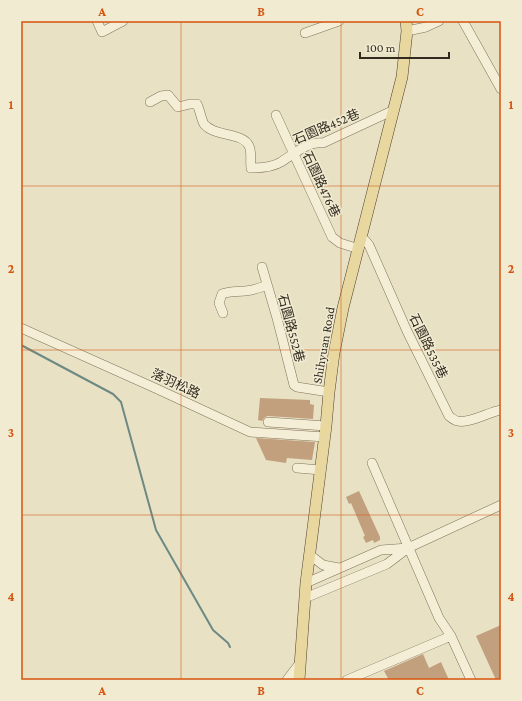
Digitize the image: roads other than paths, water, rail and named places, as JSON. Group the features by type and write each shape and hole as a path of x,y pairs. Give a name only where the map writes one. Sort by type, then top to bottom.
{"main road":[{"name":"Shihyuan Road","path":"299,680 306,583 326,432 334,354 343,308 402,77 406,26"}],"street":[{"path":"98,21 102,32 123,21"},
{"path":"305,33 339,21"},
{"path":"406,26 426,27 439,21"},
{"path":"463,21 501,89"},
{"name":"石園路452巷","path":"150,102 161,96 168,95 178,107 197,104 204,124 214,131 241,138 246,141 250,146 251,168 280,163 294,153 316,142 324,143 394,110"},
{"name":"石園路476巷","path":"276,115 332,237 340,243 359,249"},
{"name":"石園路535巷","path":"362,237 369,245 406,331 449,416 457,421 469,421 490,412 501,410"},
{"name":"石園路552巷","path":"262,267 294,385 297,387 329,392"},
{"path":"223,313 219,303 222,294 230,291 257,289 267,285"},
{"name":"落羽松路","path":"21,328 250,432 326,432"},
{"path":"268,422 326,432"},
{"path":"372,463 439,618 451,636 471,680"},
{"path":"298,468 321,470"},
{"path":"305,598 387,564 408,548 501,505"},
{"path":"306,583 381,550 408,548"},
{"path":"310,556 323,565 340,568"},
{"path":"346,680 451,636"},
{"path":"287,680 300,663"}],"waterway":[{"path":"21,345 113,394 121,402 156,530 213,630 228,643 230,647"}]}
